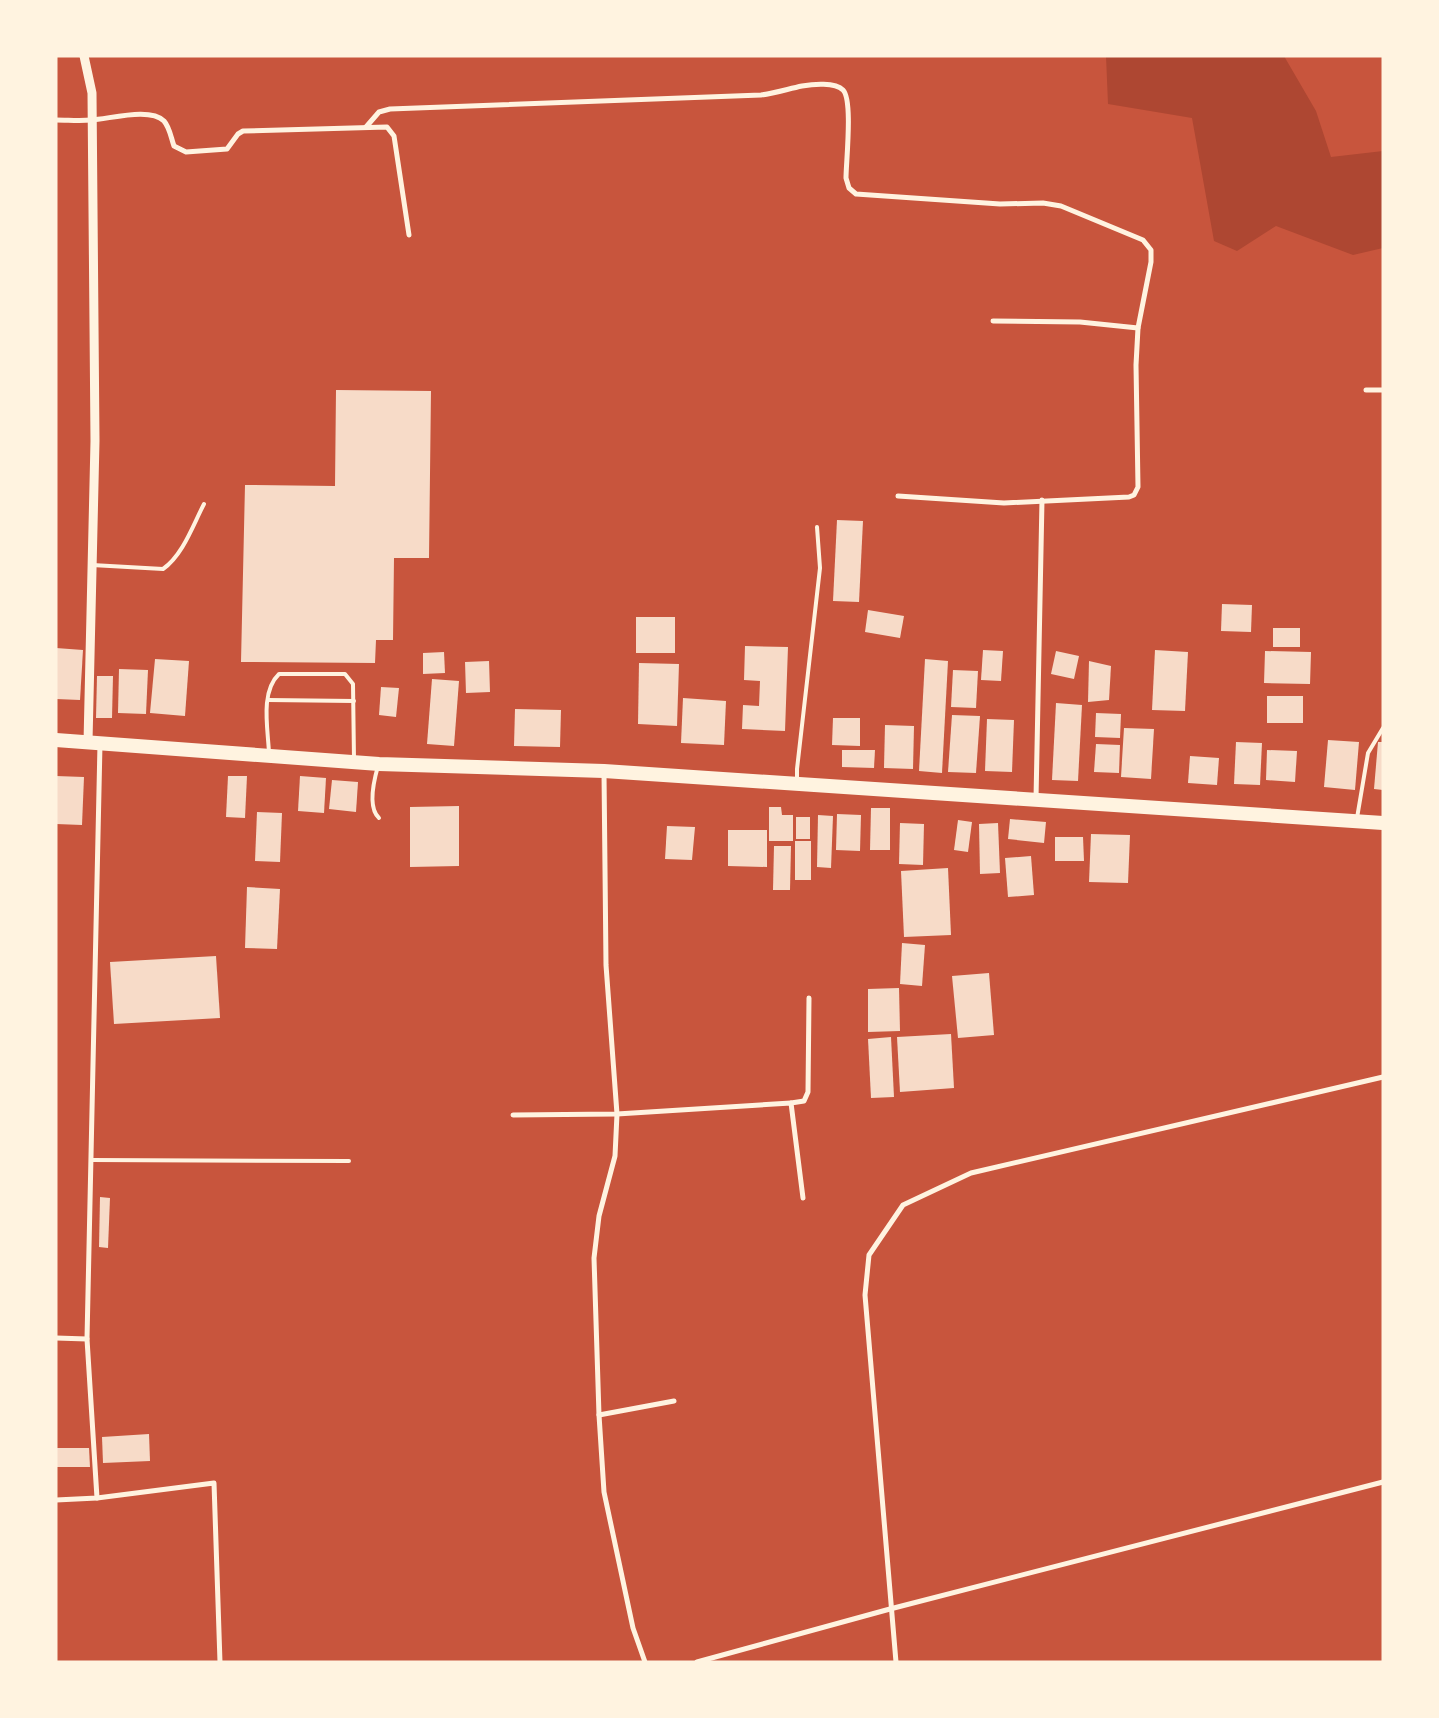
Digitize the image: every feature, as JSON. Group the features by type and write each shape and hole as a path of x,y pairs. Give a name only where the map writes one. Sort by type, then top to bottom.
{"highway":[{"path":"56,740 379,764 604,772 1383,824"}],"street":[{"path":"84,56 92,93 95,441 92,565 94,743 91,1160 87,1339 96,1498"},
{"path":"366,127 379,112 390,109 752,95 777,93 804,86 833,85 842,88 846,94 848,109 846,178 848,188 856,194 1000,204 1043,203 1061,206 1143,240 1151,250 1151,262 1138,328 1136,492 1129,498 1004,503 898,496"},
{"path":"56,120 91,120 140,115 154,116 166,125 174,146 186,152 227,150 238,134 243,131 387,127 394,136 409,235"},
{"path":"993,322 1080,322 1138,328"},
{"path":"1366,390 1383,390"},
{"path":"1036,800 1042,500"},
{"path":"604,772 606,965 617,1114 615,1156 599,1216 594,1258 599,1415 604,1492 633,1628 645,1662"},
{"path":"514,1115 617,1114 804,1101 808,1092 809,998"},
{"path":"896,1662 890,1609 865,1295 869,1255 903,1204 972,1173 1383,1077"},
{"path":"791,1103 803,1198"},
{"path":"56,1338 87,1339"},
{"path":"599,1415 674,1401"},
{"path":"697,1662 890,1609 1383,1482"},
{"path":"56,1500 96,1498 214,1483 220,1662"}],"lane":[{"path":"92,565 163,569 171,564 204,504"},
{"path":"798,784 796,769 820,568 817,527"},
{"path":"269,755 268,700 273,679 279,674 345,674 354,684 354,762"},
{"path":"268,700 354,701"},
{"path":"1357,821 1368,753 1383,728"},
{"path":"379,764 375,776 373,806 379,818"},
{"path":"91,1160 349,1161"}],"shaded area":[{"path":"1106,56 1284,56 1316,111 1331,157 1383,151 1383,248 1353,255 1276,226 1237,251 1214,241 1192,118 1108,104"}],"building":[{"path":"336,390 431,391 429,558 394,558 393,640 376,640 375,663 241,662 245,485 335,486"},
{"path":"837,520 863,521 859,602 833,601"},
{"path":"1222,604 1252,605 1251,632 1221,631"},
{"path":"868,610 904,616 900,638 865,632"},
{"path":"636,617 675,617 675,653 636,653"},
{"path":"1273,628 1300,628 1300,647 1273,647"},
{"path":"745,646 788,647 785,731 742,729 743,705 759,706 760,681 744,680"},
{"path":"56,648 83,650 80,700 56,699"},
{"path":"983,650 1003,651 1001,681 981,680"},
{"path":"1155,650 1188,652 1185,711 1152,710"},
{"path":"1056,651 1079,656 1074,679 1051,674"},
{"path":"1265,651 1311,652 1310,684 1264,683"},
{"path":"444,652 445,673 423,674 423,653"},
{"path":"155,659 189,661 185,716 150,713"},
{"path":"925,659 948,661 942,773 919,771"},
{"path":"489,661 490,692 466,693 465,662"},
{"path":"1089,661 1111,666 1109,700 1088,702"},
{"path":"639,663 679,664 677,726 638,724"},
{"path":"119,669 148,670 146,714 118,713"},
{"path":"953,670 978,671 976,708 951,707"},
{"path":"97,676 113,676 112,718 96,718"},
{"path":"432,679 459,681 454,746 427,744"},
{"path":"381,687 399,688 396,717 379,715"},
{"path":"1267,696 1303,696 1303,723 1267,723"},
{"path":"683,698 726,701 724,745 681,743"},
{"path":"1056,703 1082,705 1078,781 1052,780"},
{"path":"515,709 561,710 560,747 514,746"},
{"path":"1096,713 1121,714 1120,738 1095,737"},
{"path":"952,715 980,716 976,773 948,772"},
{"path":"833,718 860,718 860,746 832,745"},
{"path":"987,719 1014,720 1012,772 985,771"},
{"path":"885,725 914,726 913,769 884,768"},
{"path":"1124,728 1154,729 1151,779 1121,777"},
{"path":"1328,740 1359,742 1355,790 1324,787"},
{"path":"1236,742 1262,743 1260,785 1234,784"},
{"path":"1378,742 1383,742 1383,790 1374,789"},
{"path":"1096,744 1120,745 1119,773 1094,772"},
{"path":"842,750 875,750 874,768 842,767"},
{"path":"1267,750 1297,751 1295,782 1266,780"},
{"path":"1190,756 1219,758 1217,785 1188,783"},
{"path":"56,776 84,777 82,825 56,824"},
{"path":"228,776 247,776 245,818 226,817"},
{"path":"300,776 326,778 324,813 298,811"},
{"path":"332,780 358,782 356,812 329,809"},
{"path":"459,806 459,866 410,867 410,807"},
{"path":"769,807 781,807 782,815 793,815 793,841 769,841"},
{"path":"871,808 890,808 890,850 870,850"},
{"path":"257,812 282,813 280,862 255,861"},
{"path":"837,814 861,815 860,851 836,850"},
{"path":"818,815 833,816 831,868 817,867"},
{"path":"796,817 810,817 810,839 796,839"},
{"path":"1010,819 1046,822 1044,843 1008,839"},
{"path":"958,820 972,822 968,852 954,850"},
{"path":"900,823 924,824 923,865 899,864"},
{"path":"998,823 1000,873 980,874 979,824"},
{"path":"667,826 695,827 692,860 665,859"},
{"path":"728,830 767,830 767,867 728,866"},
{"path":"1091,834 1130,835 1128,883 1089,882"},
{"path":"1055,837 1083,837 1084,861 1055,861"},
{"path":"795,841 811,841 811,880 795,880"},
{"path":"774,846 791,846 790,890 773,890"},
{"path":"1031,856 1034,895 1008,897 1005,858"},
{"path":"948,868 951,935 904,937 901,871"},
{"path":"247,887 280,889 277,949 245,948"},
{"path":"902,943 925,945 922,986 900,984"},
{"path":"216,956 220,1018 114,1024 110,962"},
{"path":"989,973 994,1035 958,1038 952,976"},
{"path":"899,988 900,1031 868,1032 868,989"},
{"path":"951,1034 954,1088 900,1092 897,1037"},
{"path":"891,1037 894,1097 871,1098 868,1039"},
{"path":"100,1197 110,1198 108,1248 99,1247"},
{"path":"149,1434 150,1461 103,1463 102,1437"},
{"path":"56,1448 89,1448 90,1467 56,1467"}]}
